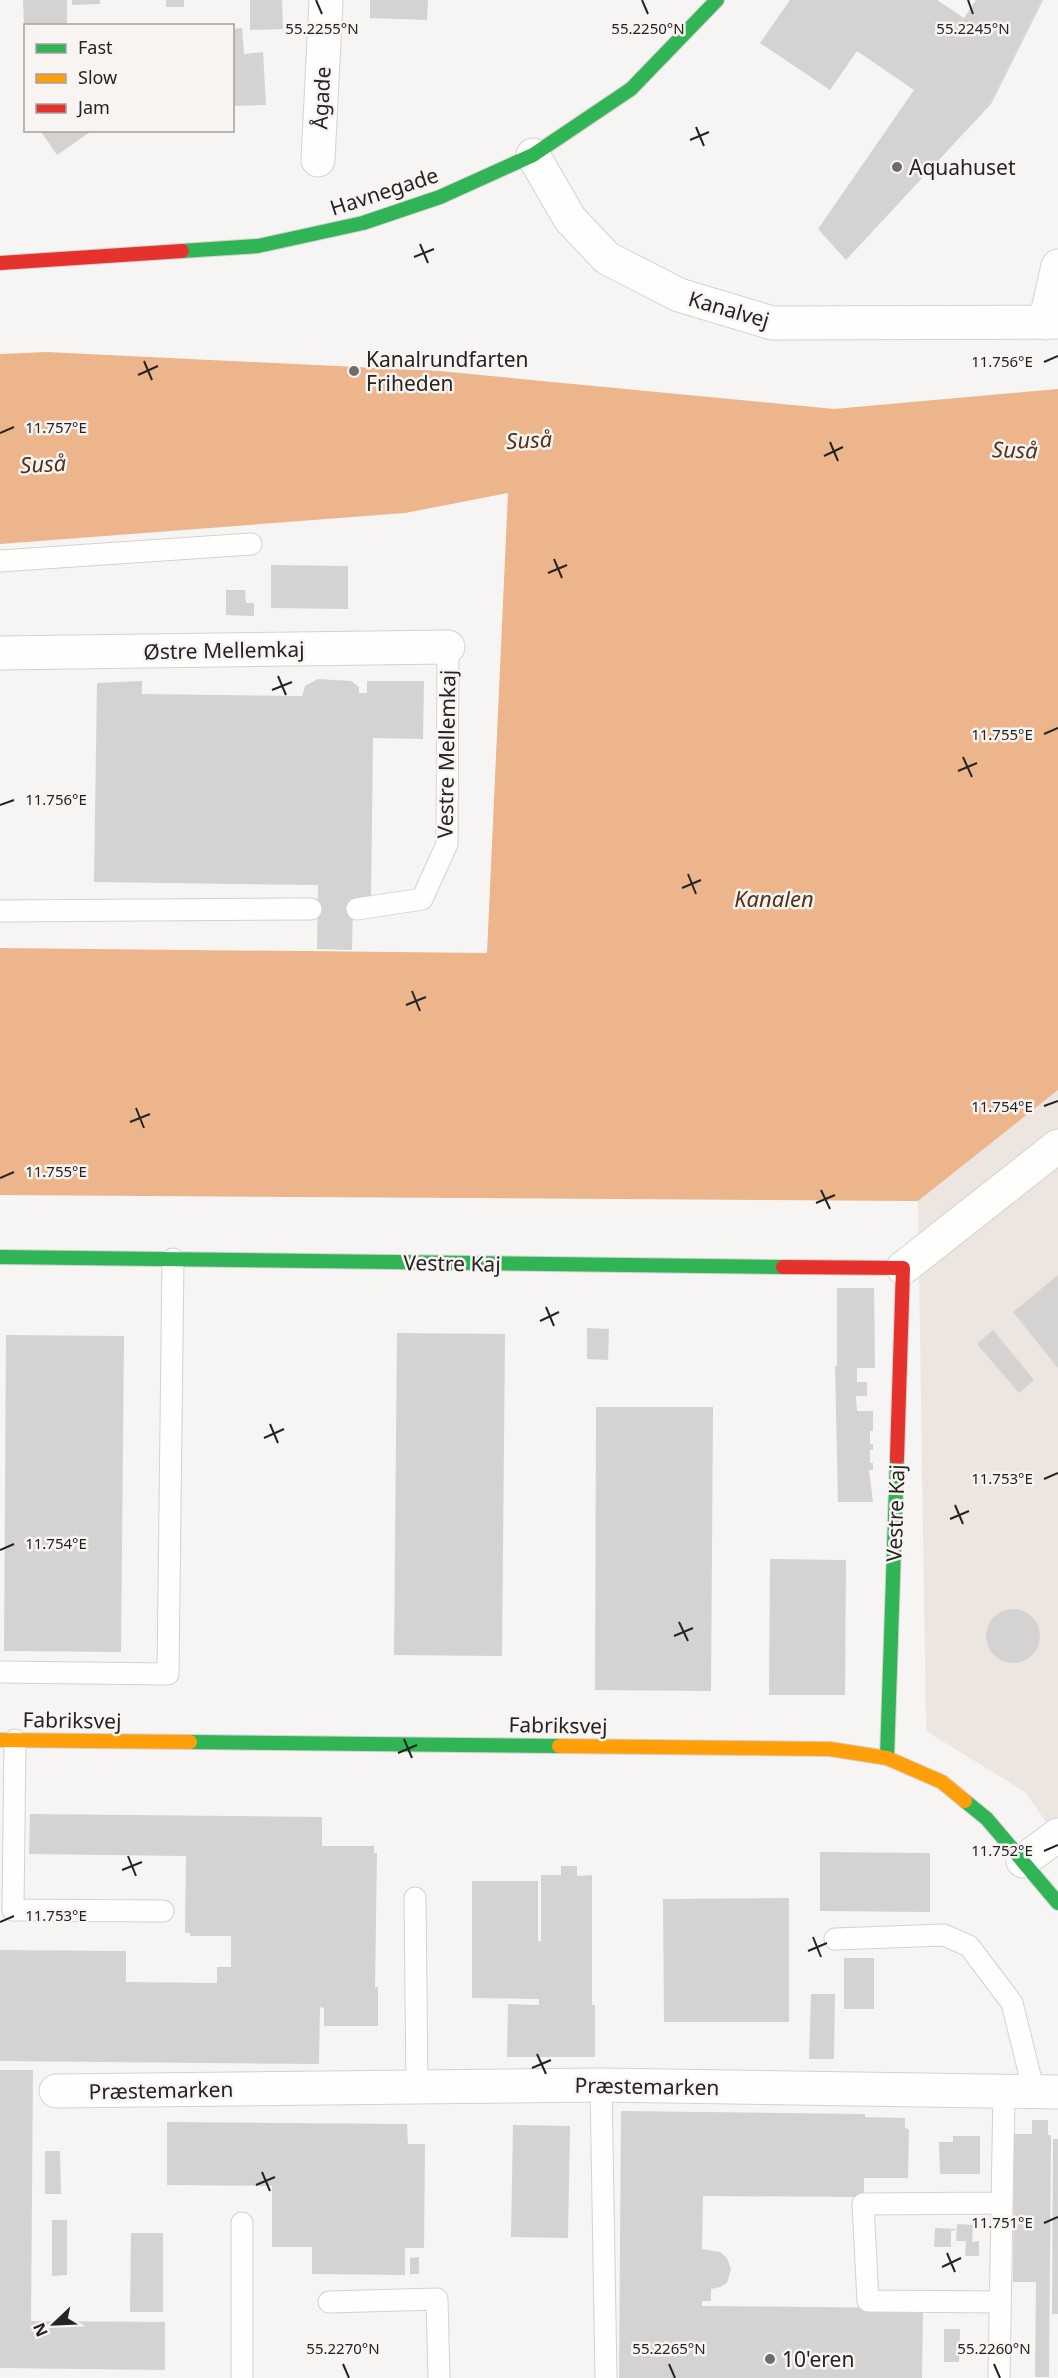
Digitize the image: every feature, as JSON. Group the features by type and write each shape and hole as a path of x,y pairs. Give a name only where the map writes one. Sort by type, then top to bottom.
{"street":[{"name":"Ågade","path":"318,160 326,0"},
{"name":"Havnegade","path":"0,263 258,246 363,223 440,197 533,155 631,89 717,0"},
{"name":"Kanalvej","path":"533,155 570,219 608,258 679,295 772,323 1051,323"},
{"path":"1051,323 1058,266"},
{"name":"Østre Mellemkaj","path":"0,653 448,647"},
{"path":"903,1268 1058,1146"},
{"name":"Vestre Kaj","path":"0,1257 903,1268 887,1758"},
{"name":"Fabriksvej","path":"7,1740 830,1749 887,1758 942,1782 987,1819 1058,1902"},
{"path":"1023,1861 1058,1835"},
{"name":"Præstemarken","path":"56,2091 601,2085 1032,2092"}],"lane":[{"path":"0,561 251,544"},
{"name":"Vestre Mellemkaj","path":"357,909 422,899 447,844 448,647"},
{"path":"0,911 311,909"},
{"path":"0,1672 168,1674 173,1259"},
{"path":"7,1740 13,1910 163,1911"},
{"path":"415,1898 417,2087"},
{"path":"836,1939 944,1935 969,1946 1012,2003 1032,2092 1002,2202 999,2378"},
{"path":"601,2085 606,2378"},
{"path":"1000,2302 868,2301 863,2204 1002,2202"},
{"path":"242,2223 242,2378"},
{"path":"329,2302 437,2300 440,2378"}],"shaded area":[{"path":"1058,1090 1058,1839 1025,1792 926,1731 918,1201"}],"water":[{"name":"Kanalen","path":"47,352 439,371 834,409 1058,389 1058,1090 918,1201 0,1195 0,948 487,953 508,493 405,513 0,544 0,354"}],"building":[{"path":"23,0 67,0 67,24 24,24 24,26"},
{"path":"72,0 100,0 100,4 72,5"},
{"path":"166,0 184,0 184,7 166,7"},
{"path":"250,0 282,0 283,29 250,30"},
{"path":"370,0 428,0 427,20 370,18"},
{"name":"Aquahuset","path":"790,0 937,0 964,18 976,0 1043,0 991,104 846,260 818,229 914,90 857,51 830,90 760,43"},
{"path":"242,28 244,54 263,52 266,105 234,106 234,29"},
{"path":"41,132 90,132 57,155"},
{"path":"271,565 348,566 348,609 271,608"},
{"path":"226,590 245,590 246,603 254,603 254,616 226,615"},
{"path":"318,679 351,681 359,687 359,693 367,693 367,681 424,681 423,739 373,738 371,901 353,901 352,950 317,949 318,885 94,882 97,683 142,681 142,694 302,696 305,686"},
{"path":"1058,1275 1058,1368 1013,1312"},
{"path":"837,1288 874,1288 875,1368 857,1368 857,1382 867,1382 867,1396 856,1396 857,1411 873,1411 873,1431 870,1431 870,1444 873,1444 873,1450 870,1450 870,1463 873,1463 873,1470 869,1470 873,1502 838,1502 835,1366 837,1366"},
{"path":"587,1328 609,1329 608,1360 587,1359"},
{"path":"993,1330 1034,1380 1019,1393 977,1344"},
{"path":"397,1333 505,1334 502,1656 394,1655"},
{"path":"6,1335 124,1336 121,1652 4,1651"},
{"path":"596,1407 713,1407 711,1691 595,1690"},
{"path":"770,1559 846,1560 845,1695 769,1695"},
{"path":"1008,1609 1018,1609 1028,1613 1036,1621 1040,1636 1036,1651 1028,1659 1018,1663 1008,1663 998,1659 990,1651 986,1641 986,1631 990,1621 998,1613"},
{"path":"30,1814 322,1817 322,1846 374,1846 374,1853 377,1853 375,1987 378,1987 378,2026 324,2026 324,2008 320,2007 319,2064 0,2061 0,1950 126,1951 126,1982 217,1983 217,1967 231,1967 231,1936 190,1936 190,1933 185,1933 186,1856 29,1854"},
{"path":"820,1852 930,1853 930,1912 820,1911"},
{"path":"561,1866 577,1866 577,1876 592,1875 592,2005 595,2005 595,2057 507,2057 508,2004 539,2005 539,1999 472,1998 472,1881 538,1881 538,1941 541,1941 541,1875 561,1875"},
{"path":"789,1898 789,2022 664,2022 663,1899"},
{"path":"844,1958 874,1958 874,2009 844,2009"},
{"path":"811,1994 835,1994 834,2059 809,2059"},
{"path":"0,2070 33,2070 31,2321 165,2322 165,2370 0,2368"},
{"path":"621,2111 865,2114 865,2117 905,2118 905,2128 909,2129 908,2178 864,2178 864,2197 703,2196 702,2249 720,2252 727,2258 731,2269 727,2283 711,2289 711,2301 702,2301 702,2306 923,2308 922,2378 619,2378"},
{"path":"1032,2120 1048,2120 1048,2135 1051,2135 1049,2377 1035,2377 1036,2282 1013,2282 1014,2134 1032,2134"},
{"path":"167,2122 407,2124 408,2144 425,2144 424,2248 405,2248 405,2275 312,2274 312,2247 272,2247 272,2186 167,2185"},
{"path":"513,2125 570,2126 568,2238 511,2237"},
{"path":"953,2136 980,2136 980,2174 940,2174 939,2142 953,2142"},
{"path":"1053,2139 1058,2139 1058,2314 1052,2314"},
{"path":"45,2151 60,2151 61,2194 45,2194"},
{"path":"52,2220 67,2220 67,2275 52,2276"},
{"path":"957,2224 973,2225 972,2242 979,2241 979,2256 965,2256 966,2241 956,2241"},
{"path":"935,2228 956,2229 951,2231 951,2247 934,2247"},
{"path":"131,2233 163,2233 163,2312 130,2312"},
{"path":"419,2257 419,2274 410,2274 410,2258"},
{"path":"944,2329 960,2329 959,2362 944,2362"}],"traffic: fast":[{"path":"182,251 258,246 363,223 440,197 533,155 631,89 717,0"},
{"path":"0,1257 783,1267"},
{"path":"887,1758 897,1458"},
{"path":"190,1742 559,1746"},
{"path":"965,1801 987,1819 1058,1903"}],"traffic: slow":[{"path":"0,1740 190,1742"},
{"path":"559,1746 830,1749 887,1758 942,1782 965,1801"}],"traffic: jam":[{"path":"0,263 182,251"},
{"path":"783,1267 903,1268 897,1458"}],"place":[{"name":"Aquahuset","path":"897,167"},
{"name":"Kanalrundfarten Friheden","path":"354,371"},
{"name":"10'eren","path":"770,2359"}],"water label":[{"name":"Suså","path":"529,439"},
{"name":"Suså","path":"1015,449"},
{"name":"Suså","path":"43,463"}]}
